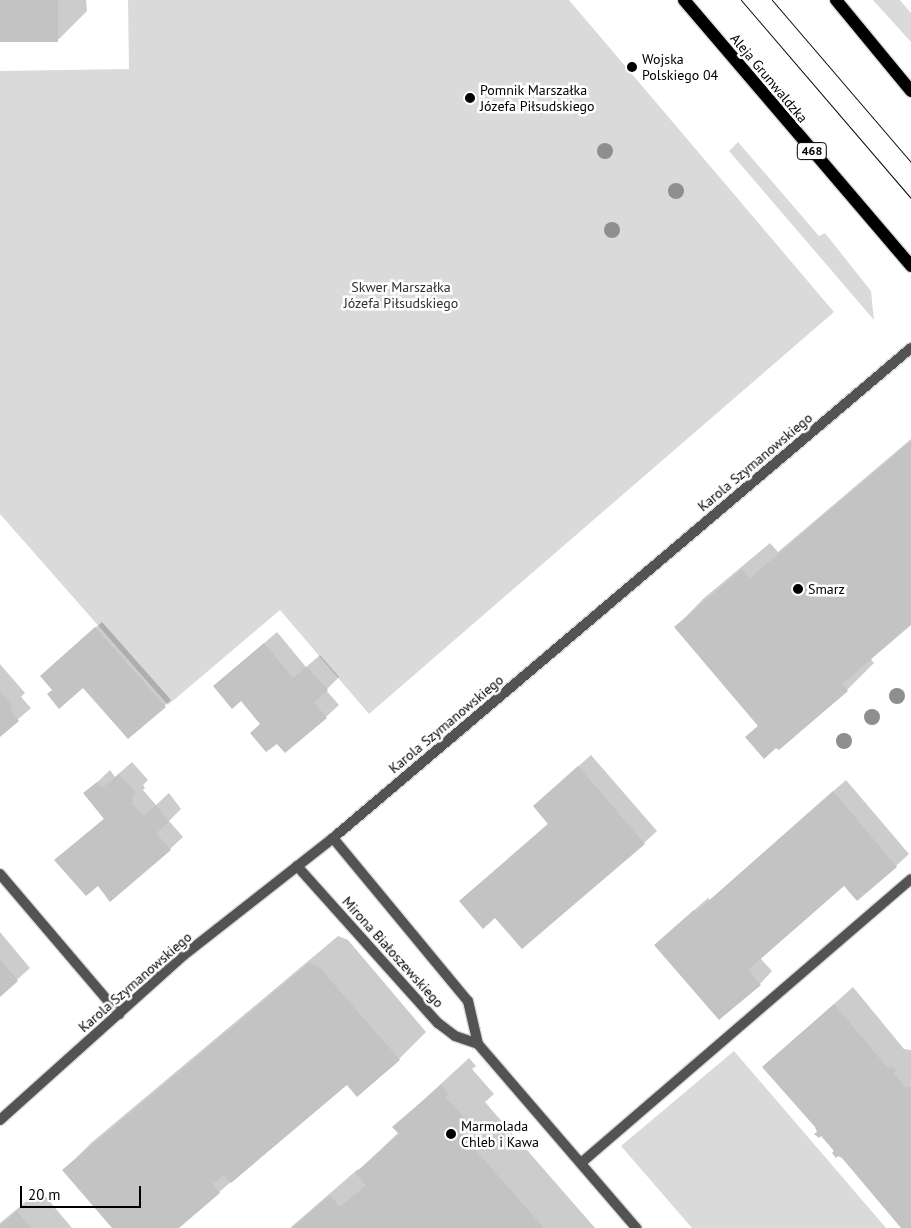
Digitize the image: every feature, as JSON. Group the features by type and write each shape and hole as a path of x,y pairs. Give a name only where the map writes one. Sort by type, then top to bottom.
{"main road":[{"name":"Aleja Grunwaldzka","path":"684,0 911,266"},
{"path":"836,0 911,91"}],"street":[{"name":"Karola Szymanowskiego","path":"0,1120 184,955 334,838 911,348"},
{"name":"Mirona Białoszewskiego","path":"334,838 468,1002 478,1044 636,1228"},
{"name":"Mirona Białoszewskiego","path":"297,866 438,1023 455,1036 478,1044"},
{"path":"0,874 119,1014"},
{"path":"581,1163 911,879"}],"green space":[{"name":"Skwer Marszałka Józefa Piłsudskiego","path":"128,0 569,0 834,312 369,714 280,610 168,705 0,514 0,71 129,69"},
{"path":"873,0 900,0 911,13 911,42"},
{"path":"738,142 819,236 825,233 871,291 874,320 729,151"},
{"path":"734,1051 886,1228 692,1228 621,1146"}],"building":[{"path":"0,0 58,0 58,42 0,42"},
{"path":"911,441 911,625 842,684 848,691 779,750 776,748 764,759 745,737 758,726 674,627 742,569 750,578"},
{"path":"95,627 166,707 128,739 83,688 59,709 47,694 52,690 40,676"},
{"path":"264,643 293,678 307,667 328,690 314,702 327,718 285,753 277,744 266,752 250,733 260,724 241,701 232,709 213,686"},
{"path":"0,691 13,707 10,710 19,721 0,737"},
{"path":"578,766 645,844 522,949 495,918 483,929 459,901 548,824 533,806"},
{"path":"119,774 136,793 131,798 133,801 131,803 143,816 156,805 169,822 156,833 171,850 110,902 98,886 86,896 54,860 104,819 83,793 97,782 102,788"},
{"path":"833,791 897,867 857,901 844,886 748,970 761,985 719,1020 654,945 694,910 696,912"},
{"path":"0,959 18,981 0,997"},
{"path":"309,963 320,968 400,1060 357,1097 347,1085 231,1183 224,1175 213,1184 220,1193 179,1228 112,1228 62,1170"},
{"path":"834,1004 886,1066 890,1069 892,1066 896,1071 893,1073 906,1088 909,1086 911,1089 911,1228 901,1228 842,1158 838,1156 836,1158 832,1153 834,1151 821,1136 819,1138 814,1134 817,1132 815,1127 762,1067"},
{"path":"441,1085 449,1094 445,1097 468,1122 458,1130 544,1228 292,1228 330,1195 340,1207 366,1185 355,1173 399,1134 392,1127"},
{"path":"17,1211 31,1228 0,1228 0,1226"}],"tram line":[{"path":"741,0 911,198"},
{"path":"772,0 911,162"}],"place":[{"name":"Wojska Polskiego 04","path":"632,67"},
{"name":"Pomnik Marszałka Józefa Piłsudskiego","path":"470,98"},
{"name":"Smarz","path":"798,589"},
{"name":"Marmolada Chleb i Kawa","path":"451,1134"}]}
